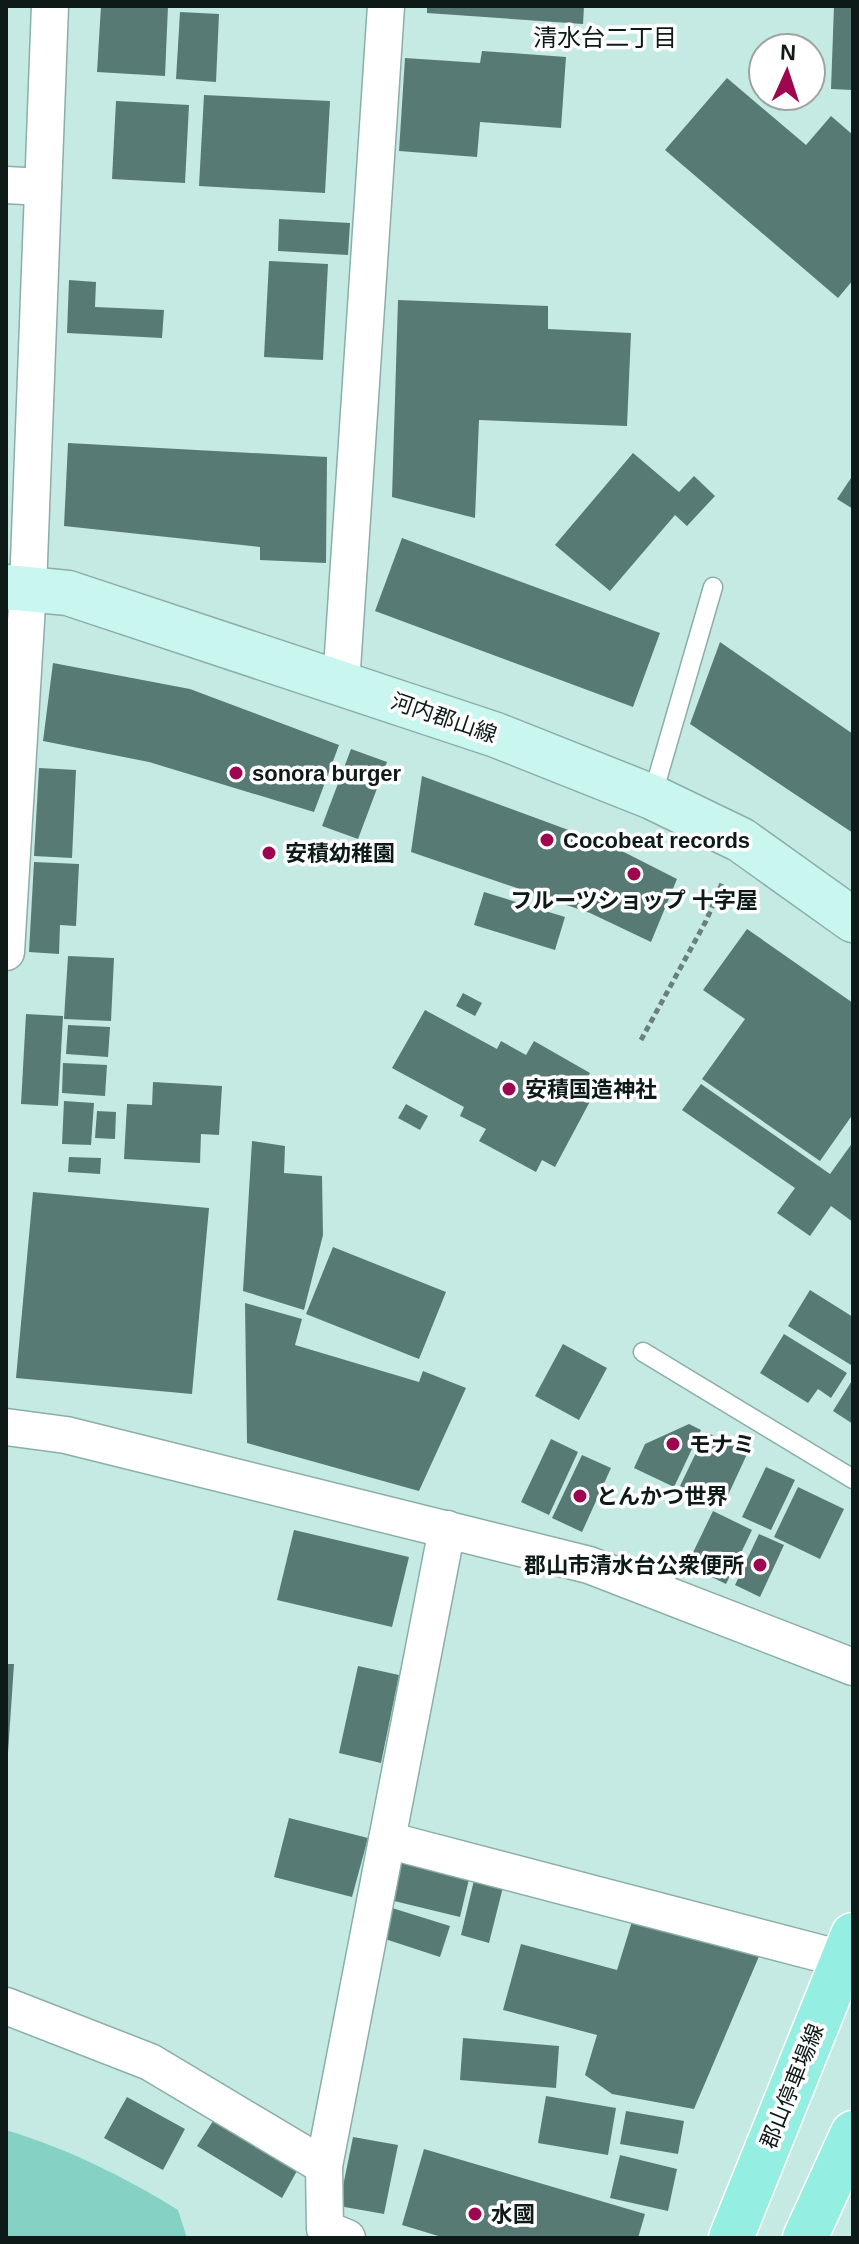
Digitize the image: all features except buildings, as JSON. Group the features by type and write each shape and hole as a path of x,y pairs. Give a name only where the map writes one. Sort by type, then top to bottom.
{"main road":[{"name":"河内郡山線","path":"17,587 68,593 496,735 652,797 741,840 853,920"},
{"name":"郡山停車場線","path":"731,2238 848,1947"},
{"path":"805,2238 853,2135"}],"street":[{"path":"6,952 17,587 43,187 50,6"},
{"path":"341,684 386,6"},
{"path":"6,185 43,187"},
{"path":"6,1427 66,1435 589,1565 853,1667"},
{"path":"347,2238 325,2229 324,2166 447,1529"},
{"path":"387,1840 848,1947"},
{"path":"6,2006 150,2062 324,2166"}],"lane":[{"path":"652,797 713,587"},
{"path":"643,1352 853,1479"}],"path":[{"path":"641,1040 706,921 741,840"}],"green space":[{"path":"6,2130 74,2155 157,2197 178,2210 187,2238 6,2238"}],"place":[{"name":"sonora burger","path":"236,773"},
{"name":"Cocobeat records","path":"547,840"},
{"name":"安積幼稚園","path":"269,853"},
{"name":"フルーツショップ 十字屋","path":"634,874"},
{"name":"安積国造神社","path":"509,1089"},
{"name":"モナミ","path":"673,1444"},
{"name":"とんかつ世界","path":"580,1496"},
{"name":"郡山市清水台公衆便所","path":"760,1565"},
{"name":"水國","path":"475,2214"}],"district":[{"name":"清水台二丁目","path":"605,37"}]}
